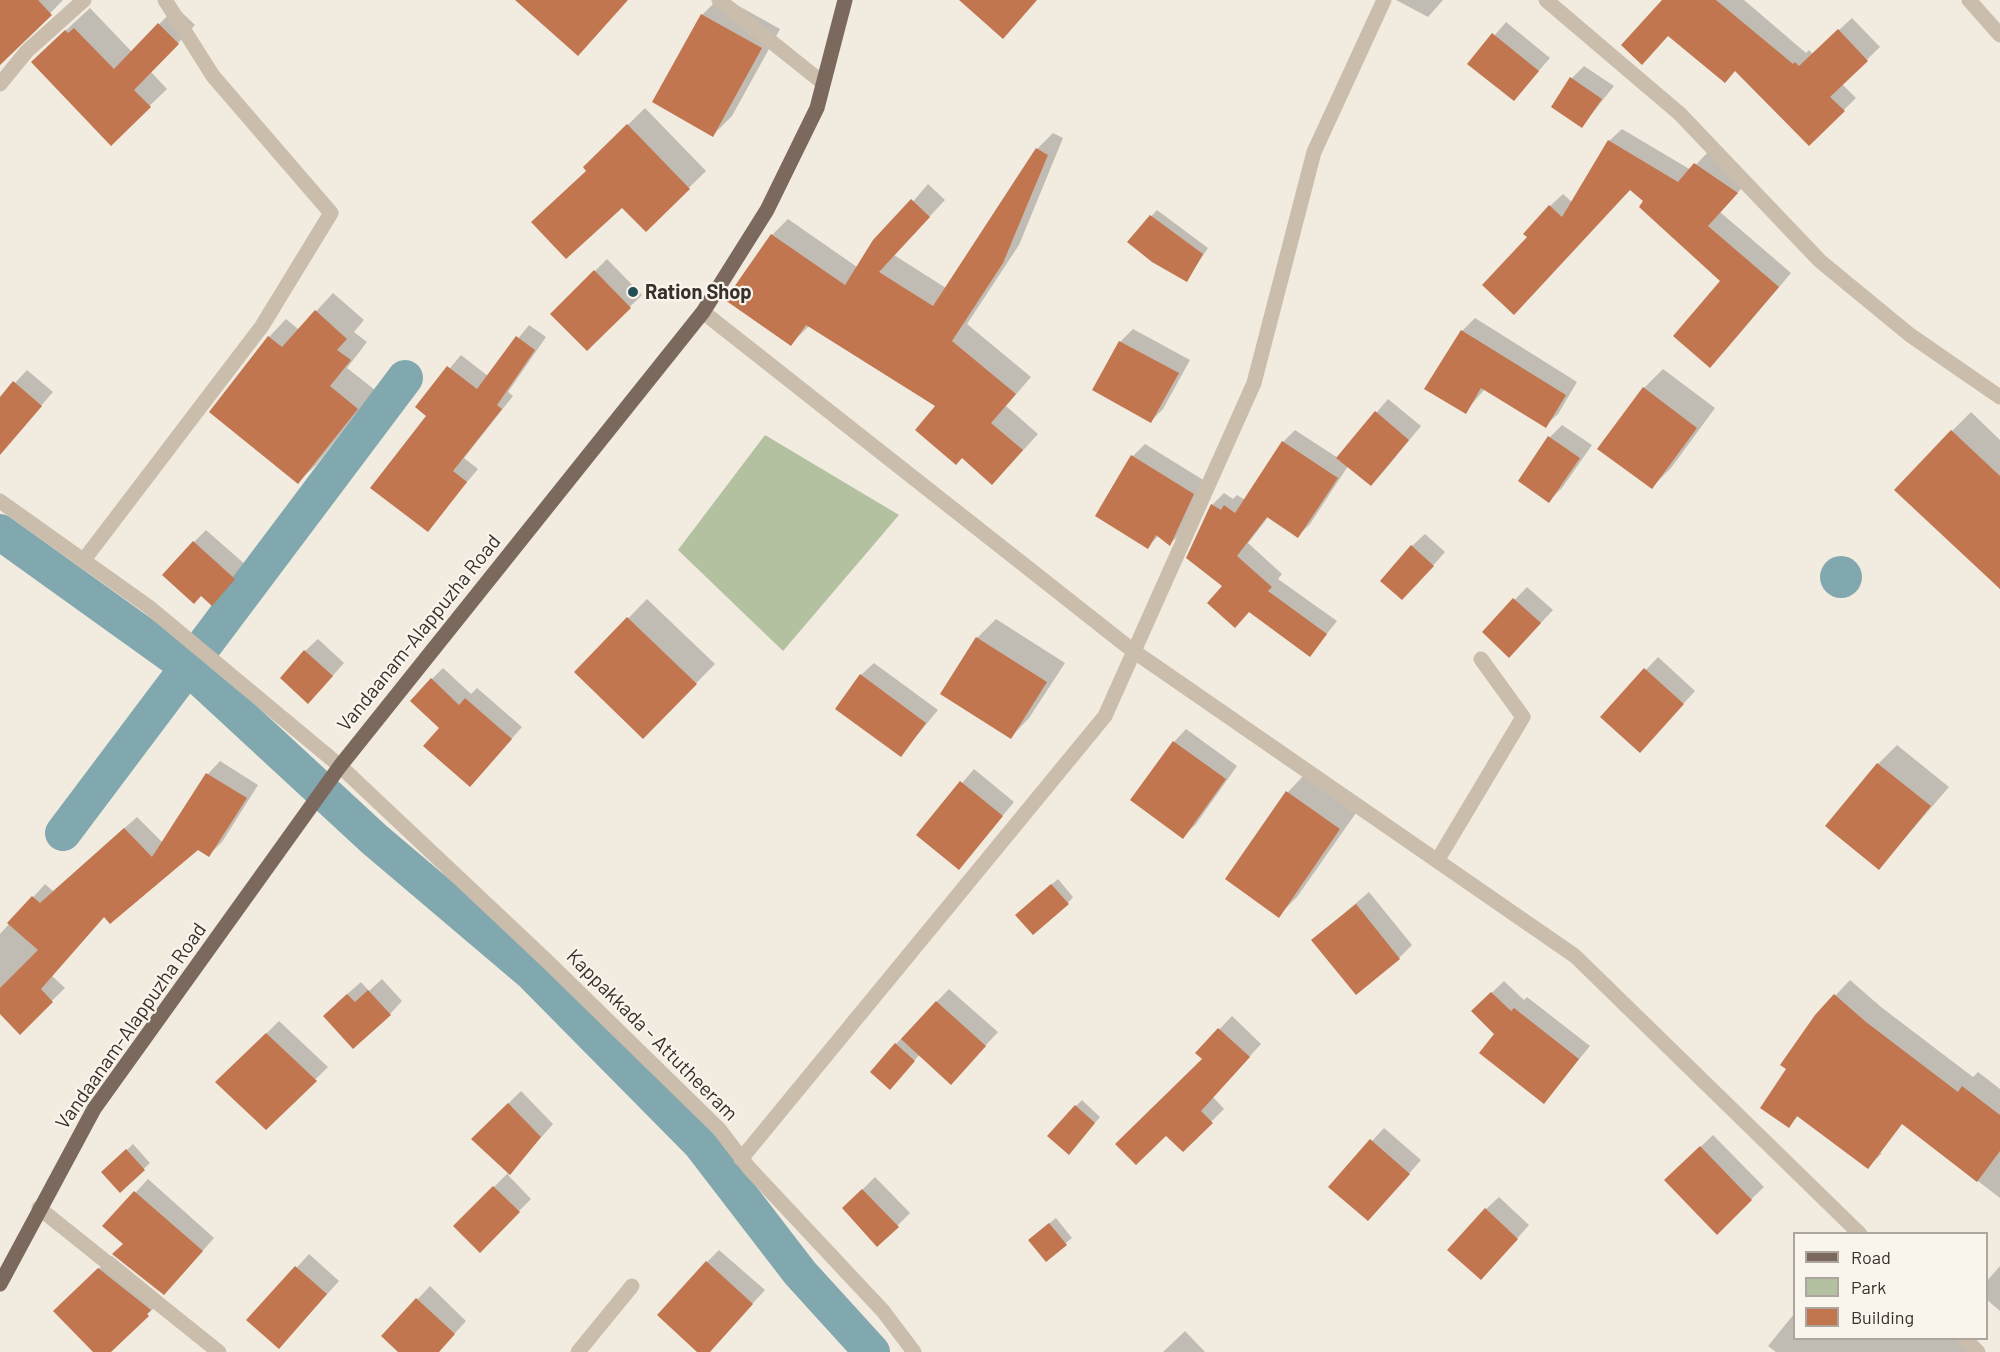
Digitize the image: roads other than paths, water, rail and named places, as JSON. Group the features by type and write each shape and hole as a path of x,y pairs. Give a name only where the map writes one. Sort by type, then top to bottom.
{"main road":[{"name":"Vandaanam-Alappuzha Road","path":"0,1284 94,1109 337,771 703,312 767,210 817,108 845,0"}],"street":[{"path":"0,84 27,51 84,0"},
{"path":"83,561 262,326 332,213 213,76 165,0"},
{"path":"719,0 823,83"},
{"path":"741,1159 1105,716 1132,650 1254,383 1314,152 1384,0"},
{"path":"1546,0 1680,114 1820,261 1910,335 2000,397"},
{"path":"1969,0 2000,35"},
{"path":"703,312 1132,650 1575,956 1859,1232"},
{"name":"Kappakkada - Attutheeram","path":"0,501 149,607 182,634 548,962 711,1120 741,1159 883,1311 914,1352"},
{"path":"1437,861 1523,717 1481,659"},
{"path":"39,1208 219,1352"},
{"path":"578,1352 632,1286"},
{"path":"1966,1340 1978,1352"}],"water":[{"path":"1841,556 1849,557 1856,562 1861,569 1861,585 1856,592 1849,597 1841,598 1833,597 1826,592 1821,585 1820,577 1821,569 1826,562 1833,557"}],"waterway":[{"path":"63,833 405,378"},
{"path":"0,532 188,667 374,839 532,973 700,1143 800,1273 872,1352"}],"place":[{"name":"Ration Shop","path":"633,292"}]}
